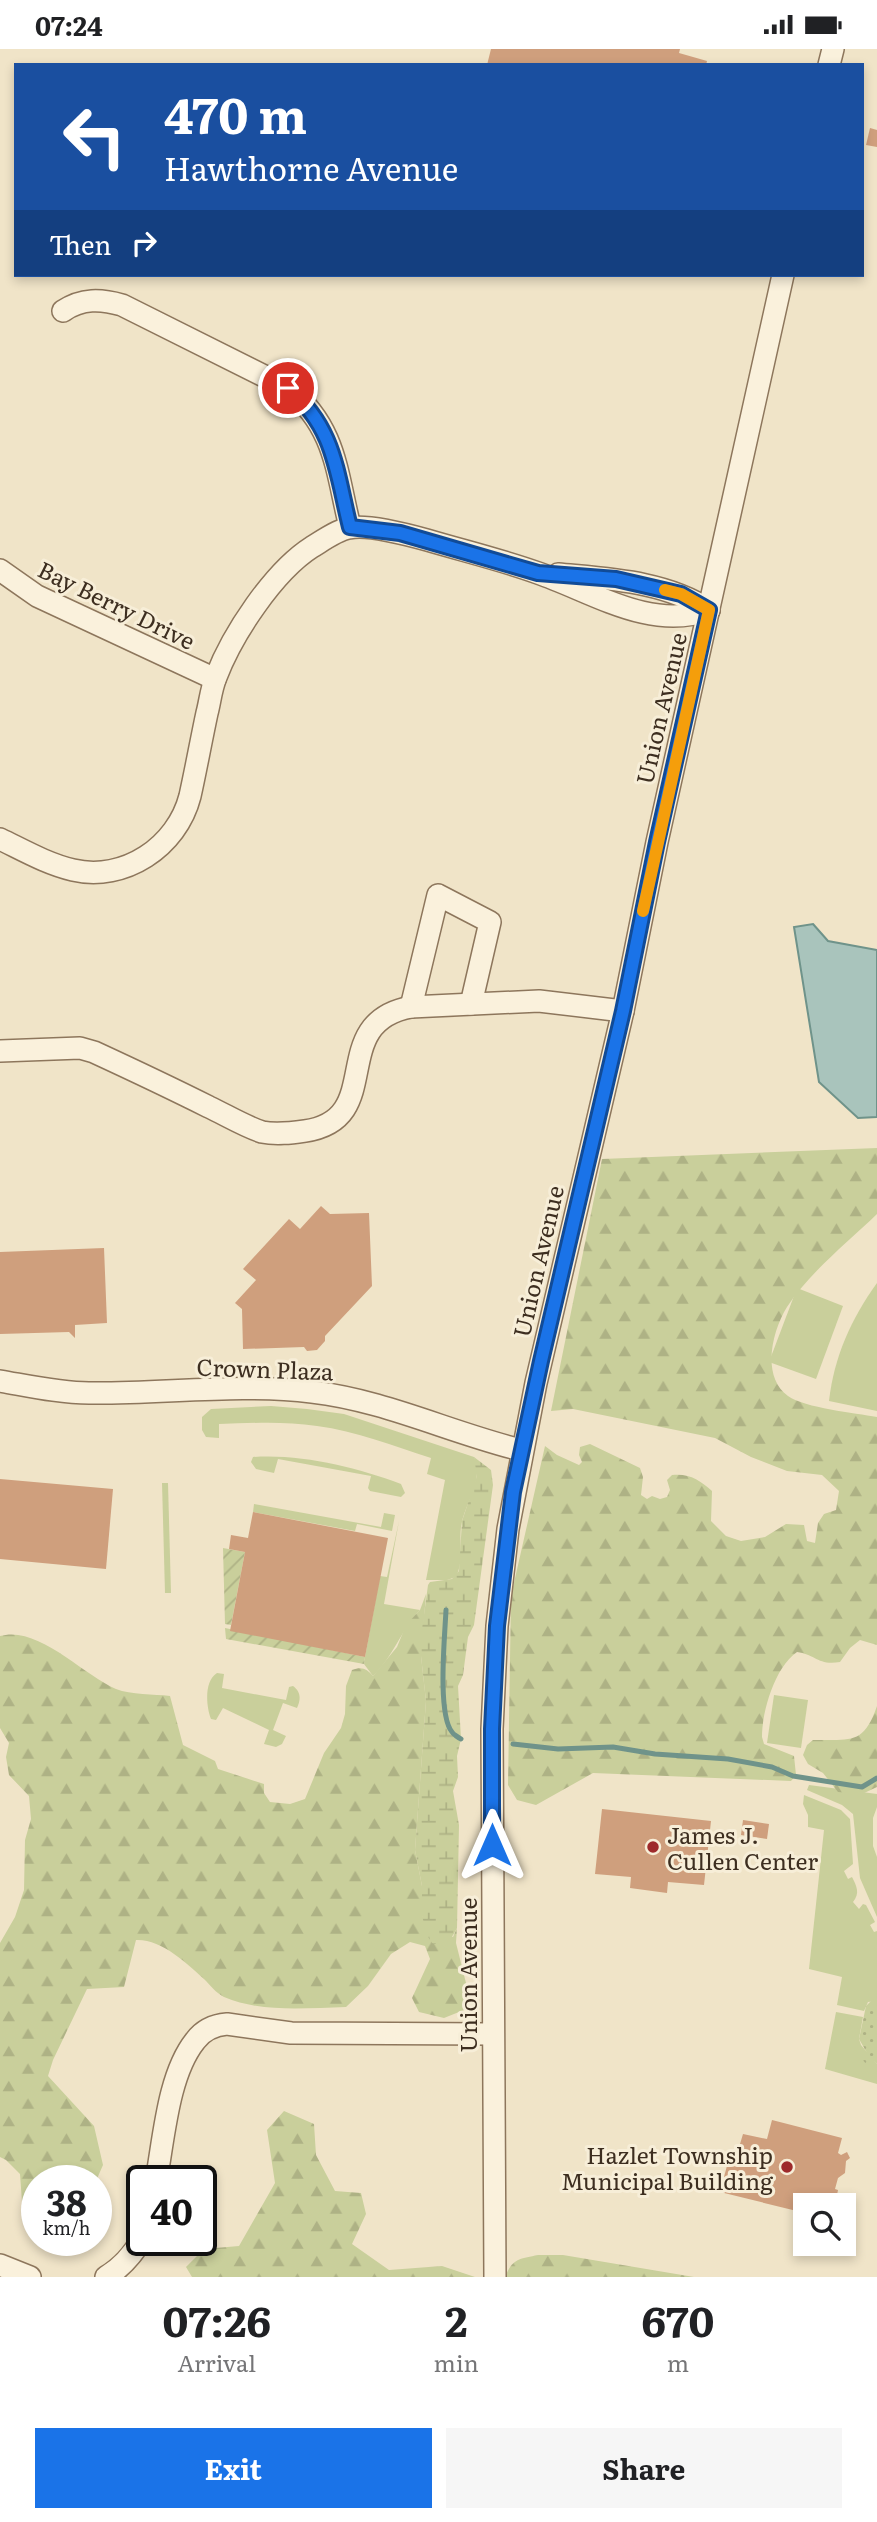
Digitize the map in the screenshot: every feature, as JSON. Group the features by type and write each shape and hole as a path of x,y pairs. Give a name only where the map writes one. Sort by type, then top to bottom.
{"street":[{"name":"Union Avenue","path":"495,2277 492,1729 496,1639 508,1529 522,1450 623,1011 657,842 783,277"},
{"path":"63,311 84,301 108,301 122,305 288,388 305,402 320,422 329,442 350,527"},
{"path":"0,839 55,865 89,872 115,870 144,858 166,840 185,810 215,679 238,632 296,558 350,527 400,533 538,573 604,601 668,617 693,615 709,610"},
{"name":"Bay Berry Drive","path":"0,570 37,596 184,667 215,679"},
{"path":"411,1007 438,895 490,922 471,1004"},
{"path":"0,1051 80,1048 94,1052 260,1131 293,1133 321,1129 344,1112 351,1098 363,1042 370,1028 394,1010 539,1001 623,1011"},
{"name":"Crown Plaza","path":"0,1381 87,1394 273,1389 310,1391 363,1401 480,1440 522,1450"},
{"path":"159,2165 175,2084 182,2064 195,2039 218,2025 291,2033 493,2034"},
{"path":"106,2277 119,2269 131,2256"},
{"path":"0,2265 30,2277"}],"green space":[{"path":"877,1148 877,1214 817,1270 787,1307 777,1328 772,1366 780,1388 796,1400 818,1407 877,1417 877,1645 860,1640 840,1662 833,1663 797,1652 782,1668 767,1703 762,1737 764,1744 794,1756 796,1775 791,1781 593,1773 536,1805 517,1800 508,1785 511,1596 545,1446 579,1465 582,1462 580,1447 590,1444 640,1468 643,1477 641,1495 647,1499 652,1496 660,1499 667,1497 670,1490 667,1480 672,1475 694,1478 712,1491 711,1521 726,1536 741,1541 765,1537 786,1524 804,1525 807,1541 815,1543 818,1523 824,1514 836,1510 839,1491 822,1475 787,1471 751,1457 715,1438 573,1409 551,1411 602,1159"},
{"path":"877,1283 877,1411 829,1401 835,1369 845,1339 859,1310"},
{"path":"797,1288 843,1306 816,1379 769,1362"},
{"path":"271,1406 344,1414 474,1457 477,1466 476,1483 461,1527 461,1558 456,1577 426,1580 445,1480 427,1474 431,1458 360,1435 305,1424 219,1424 219,1438 206,1437 202,1430 202,1417 211,1409"},
{"path":"253,1457 310,1460 347,1467 401,1484 405,1493 401,1497 370,1491 368,1488 371,1476 278,1459 274,1473 256,1469 251,1462"},
{"path":"474,1457 491,1470 493,1485 474,1625 468,1637 463,1675 458,1686 461,1739 457,1756 458,1777 453,1791 459,1825 457,1928 448,1940 433,1944 422,1916 422,1886 415,1850 426,1701 421,1637 428,1585 430,1582 452,1579 459,1571 462,1521 477,1476"},
{"path":"162,1483 168,1483 171,1593 165,1593"},
{"path":"254,1504 381,1527 384,1513 395,1515 392,1531 357,1524 355,1531 253,1512"},
{"path":"399,1521 384,1604 420,1610 373,1676 364,1664 365,1657 380,1576 387,1577"},
{"path":"223,1548 245,1552 231,1625 225,1624"},
{"path":"426,1594 421,1656 426,1701 415,1850 422,1886 422,1916 453,1937 457,1928 456,1943 468,1991 464,2010 444,2018 419,2012 412,1998 430,1959 425,1946 410,1942 391,1954 368,1986 346,2007 300,2008 253,2005 224,1997 173,1953 155,1943 136,1940 124,1987 87,1989 48,2076 94,2126 103,2165 21,2165 21,2188 20,2174 0,2157 0,1943 15,1917 24,1890 25,1840 31,1819 29,1796 9,1775 6,1757 9,1743 0,1728 0,1636 15,1635 44,1644 116,1689 170,1696 183,1745 215,1761 218,1769 264,1784 264,1793 270,1802 290,1804 305,1799 324,1753 341,1728 345,1714 346,1686 352,1670 364,1669 373,1676 397,1647 406,1625 420,1610"},
{"path":"225,1628 365,1657 364,1664 226,1639"},
{"path":"217,1673 224,1674 222,1688 286,1700 289,1687 296,1688 300,1696 297,1708 283,1703 273,1730 286,1736 282,1744 276,1747 264,1744 269,1730 223,1708 216,1720 211,1719 207,1701 208,1688"},
{"path":"774,1695 808,1700 801,1748 767,1743"},
{"path":"877,1706 877,1787 862,1794 838,1792 823,1773 808,1764 803,1755 807,1745 813,1740 854,1738 866,1728"},
{"path":"809,1785 877,1794 877,1807 873,1818 873,1846 877,1857 877,1917 860,1878 853,1814 842,1805 807,1790"},
{"path":"804,1795 841,1810 850,1819 853,1864 844,1871 848,1879 852,1877 856,1887 857,1893 853,1902 859,1909 863,1904 866,1905 875,1922 870,1925 874,1932 877,1931 877,2001 868,2002 864,2011 837,2005 842,1977 809,1969 824,1830 808,1827 808,1815 803,1804"},
{"path":"871,2001 877,2001 877,2064 874,2061 868,2066 861,2058 867,2053 859,2039 866,2006"},
{"path":"836,2012 863,2017 859,2039 877,2064 877,2084 825,2069"},
{"path":"284,2111 314,2124 316,2155 335,2191 361,2193 366,2214 352,2244 389,2270 442,2266 475,2277 192,2277 186,2267 197,2256 217,2256 217,2248 239,2246 275,2183 267,2130"},
{"path":"538,2255 563,2255 694,2277 505,2277 517,2260"}],"water":[{"path":"813,924 828,941 877,950 877,1117 858,1118 819,1082 794,927"}],"building":[{"path":"491,49 680,49 679,53 707,61 706,63 488,63"},
{"path":"870,128 877,130 877,147 866,145"},
{"path":"321,1206 330,1214 369,1213 372,1286 325,1336 325,1341 317,1350 307,1351 304,1347 243,1349 242,1309 235,1303 256,1280 243,1269 289,1219 300,1229"},
{"path":"104,1248 107,1323 75,1325 75,1338 69,1332 0,1334 0,1252"},
{"path":"0,1479 113,1489 106,1569 0,1559"},
{"path":"253,1512 388,1538 365,1657 230,1631 245,1552 229,1549 231,1535 248,1538"},
{"name":"James J. Cullen Center","path":"602,1809 711,1821 704,1885 668,1882 667,1893 630,1888 631,1877 595,1874"},
{"path":"743,1820 769,1824 767,1839 741,1835"},
{"name":"Hazlet Township Municipal Building","path":"772,2120 842,2138 838,2153 841,2155 847,2152 850,2158 846,2161 845,2173 838,2178 835,2189 837,2193 793,2193 793,2210 720,2192 728,2162 734,2164 743,2134 767,2139"}],"waterway":[{"path":"446,1610 443,1692 447,1723 452,1732 461,1739"},
{"path":"513,1744 558,1749 613,1747 655,1754 728,1759 772,1767 793,1776 862,1787 877,1778"}],"slow traffic":[{"path":"643,911 709,610 695,600 665,590"}],"place":[{"name":"James J. Cullen Center","path":"653,1847"},
{"name":"Hazlet Township Municipal Building","path":"787,2167"}],"route":[{"path":"288,388 305,402 320,422 329,442 350,527 388,530 538,573 616,579 681,594 709,610 657,842 623,1011 513,1492 497,1626 492,1729 492,1845"}]}
